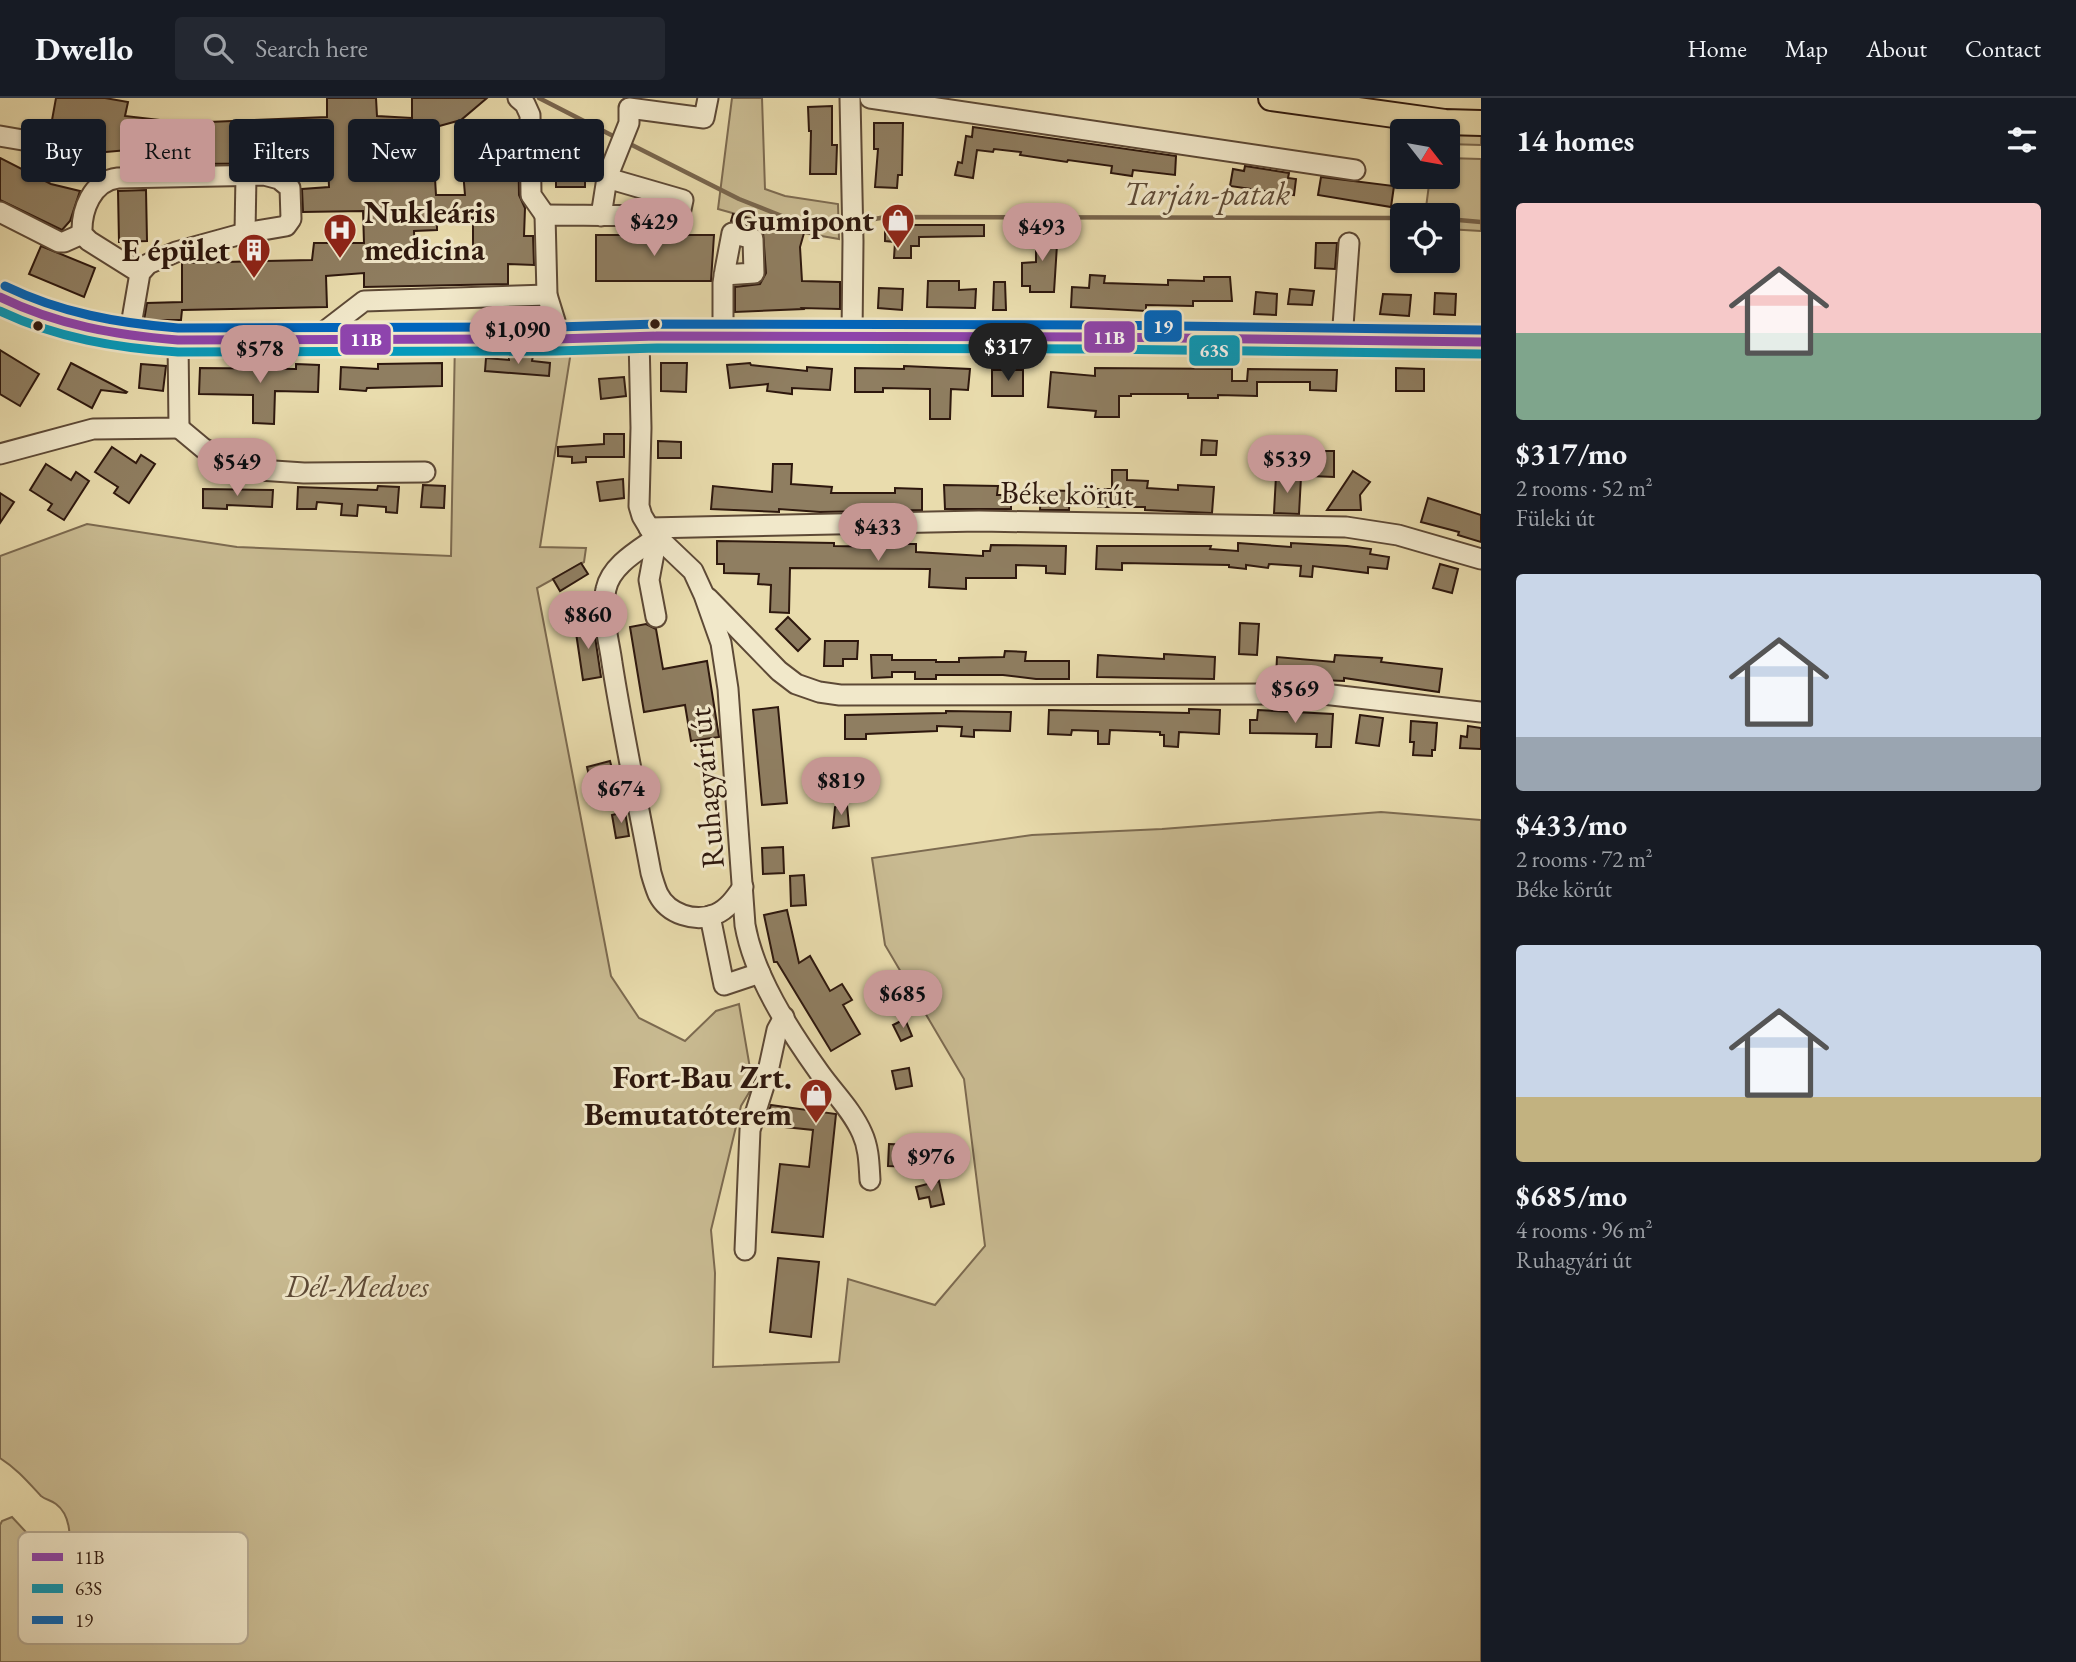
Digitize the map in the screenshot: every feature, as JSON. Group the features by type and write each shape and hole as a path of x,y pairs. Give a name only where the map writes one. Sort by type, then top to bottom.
{"main road":[{"path":"1271,98 1445,122 1481,123"},
{"path":"0,297 47,318 78,328 129,337 178,340 852,337 1481,342"}],"street":[{"path":"601,216 607,177 630,110 704,118 708,98"},
{"path":"850,98 852,337"},
{"path":"870,98 1355,170"},
{"path":"522,100 530,115 531,195 545,215 547,295 555,321 556,339"},
{"path":"0,136 21,140"},
{"path":"82,234 87,205 92,195 100,184 110,179 229,176"},
{"path":"545,215 680,214 683,200 607,177"},
{"path":"246,182 246,233"},
{"path":"129,337 140,273 148,264 176,252 288,225 291,219 291,191 284,182"},
{"path":"0,212 51,240 64,242 82,234"},
{"path":"82,234 140,273"},
{"path":"1345,340 1343,326 1349,243"},
{"path":"723,337 724,275"},
{"path":"313,341 364,301 547,295"},
{"path":"639,337 639,506 653,532 649,580 656,617"},
{"path":"178,340 178,428"},
{"path":"0,454 93,429 178,428 202,448 221,458 259,470 425,472"},
{"name":"Béke körút","path":"653,532 979,521 1346,527 1398,535 1481,559"},
{"name":"Ruhagyári út","path":"743,887 718,914 697,918 672,910 659,896 651,873 619,715 607,631 605,590 621,564 653,532 693,571 720,643 725,666 749,948 784,1017 863,1134 870,1180"},
{"path":"704,595 779,671 796,684 819,692 840,695 1323,694 1481,712"},
{"path":"709,916 724,985 760,973"},
{"path":"745,1250 750,1130 767,1076 777,1030 784,1017"}],"green space":[{"path":"732,98 762,98 765,189 785,196 838,204 839,239 804,233 718,209"},
{"path":"1460,133 1481,134 1481,145 1460,144"},
{"path":"1460,158 1481,159 1481,231 1460,230 1460,203 1427,203 1428,189 1460,189"},
{"name":"Dél-Medves","path":"455,339 573,339 540,547 586,548 584,562 537,588 611,976 639,1018 685,1041 716,1011 739,1004 751,1074 750,1091 741,1106 711,1230 715,1273 713,1367 839,1362 848,1279 935,1305 985,1246 964,1079 885,945 872,858 1032,835 1162,829 1381,812 1481,820 1481,1662 0,1662 2,1521 12,1517 26,1532 18,1532 18,1644 248,1644 248,1532 69,1532 67,1519 60,1508 41,1496 0,1458 0,556 87,524 237,547 451,556"}],"building":[{"path":"56,98 105,98 128,102 125,116 150,119 120,119 120,151 106,152 106,119 52,119"},
{"path":"327,98 376,98 377,116 412,118 412,98 487,98 462,119 454,119 454,122 440,126 440,119 348,119 348,182 435,182 436,195 465,195 464,182 519,182 519,195 525,208 524,236 533,236 534,265 508,264 508,284 364,287 364,273 326,276 327,307 182,310 181,320 144,320 147,303 182,302 182,263 312,260 314,243 364,243 363,211 303,212 302,189 329,187 329,182 334,182 334,119 280,119 327,117","holes":["473,218 473,255 415,255 414,231 437,230 437,220"]},
{"path":"832,106 832,145 837,145 836,174 810,174 811,131 808,107"},
{"path":"229,121 229,164 215,164 215,122"},
{"path":"874,123 903,123 902,175 898,175 897,188 875,187 878,149 874,149"},
{"path":"973,127 1176,156 1175,175 1133,170 1132,176 1111,173 1112,166 1067,162 994,149 993,152 977,150 973,178 955,175 958,162 962,163 966,136 972,137"},
{"path":"0,158 21,169 21,182 47,182 80,191 70,221 62,230 0,200"},
{"path":"1245,166 1289,173 1288,178 1296,179 1294,195 1230,186 1233,169 1244,171"},
{"path":"1321,177 1390,186 1390,189 1394,189 1390,207 1318,195"},
{"path":"556,182 585,182 585,187 556,187"},
{"path":"146,190 147,241 119,242 118,191"},
{"path":"733,214 804,233 800,247 802,281 840,282 840,309 735,312 735,287 760,284 766,273 763,232 756,227 731,221"},
{"path":"885,225 984,225 984,236 919,237 919,246 911,246 911,258 894,258 895,242 885,241"},
{"path":"1036,229 1058,229 1054,292 1030,292 1030,286 1022,286 1022,263 1036,262"},
{"path":"596,235 714,235 711,281 596,281"},
{"path":"1316,243 1337,243 1335,269 1315,268"},
{"path":"41,246 95,268 84,297 29,274"},
{"path":"1090,275 1105,276 1104,283 1168,285 1168,280 1204,281 1204,277 1230,277 1232,301 1193,301 1193,306 1146,305 1146,311 1071,307 1072,287 1089,288"},
{"path":"928,281 959,281 959,290 976,289 975,308 927,307"},
{"path":"994,282 1005,282 1006,310 993,310"},
{"path":"879,288 903,289 902,310 878,308"},
{"path":"1290,289 1314,291 1312,305 1288,304"},
{"path":"1256,292 1277,294 1276,315 1254,314"},
{"path":"1435,293 1456,294 1455,315 1434,314"},
{"path":"1383,294 1411,295 1409,316 1380,314"},
{"path":"0,350 39,374 20,406 0,394"},
{"path":"509,354 533,356 532,361 550,363 549,376 485,371 486,358 509,360"},
{"path":"71,363 127,392 101,390 92,408 58,389"},
{"path":"442,363 442,386 367,388 366,391 340,389 341,367 378,369 378,364"},
{"path":"661,363 687,363 686,392 661,391"},
{"path":"750,363 807,371 807,367 832,369 830,390 792,388 792,394 767,391 768,384 730,388 727,365"},
{"path":"141,364 166,366 163,391 139,388"},
{"path":"296,364 319,365 318,392 275,391 274,424 253,423 253,395 199,394 200,368 296,369"},
{"path":"904,366 970,369 968,390 951,389 950,419 930,419 930,389 883,388 883,392 855,392 855,368 904,369"},
{"path":"1095,368 1232,369 1232,381 1247,381 1248,369 1337,370 1336,391 1310,390 1310,382 1257,382 1257,396 1218,395 1218,398 1188,398 1188,394 1131,394 1119,396 1119,417 1095,417 1096,411 1048,407 1051,372 1095,376"},
{"path":"1396,368 1424,369 1424,391 1396,391"},
{"path":"992,370 1023,370 1023,396 992,396"},
{"path":"624,377 626,396 601,399 599,379"},
{"path":"604,434 624,434 624,457 586,457 586,462 572,463 572,457 558,456 558,447 604,444"},
{"path":"1202,440 1217,441 1216,455 1201,455"},
{"path":"658,441 681,442 681,458 658,458"},
{"path":"112,447 136,463 141,455 155,464 129,503 114,493 118,487 95,472"},
{"path":"1312,451 1334,451 1334,477 1311,476"},
{"path":"46,464 71,480 76,472 89,481 64,520 48,510 52,504 30,490"},
{"path":"773,464 792,464 791,484 832,487 831,493 895,493 895,488 922,489 922,510 820,512 779,509 779,512 711,509 713,486 772,492"},
{"path":"1112,470 1127,470 1127,480 1148,481 1147,488 1178,490 1178,485 1214,487 1212,513 1145,510 1145,507 1098,507 1098,489 1112,489"},
{"path":"1353,471 1370,482 1360,495 1361,510 1327,510"},
{"path":"1276,476 1301,477 1299,514 1274,513"},
{"path":"623,479 624,498 600,501 597,482"},
{"path":"423,485 445,486 444,508 421,507"},
{"path":"944,485 998,486 997,495 1011,495 1011,509 945,509"},
{"path":"378,486 399,487 397,513 386,512 386,507 358,505 357,516 341,515 342,504 317,502 316,509 297,509 298,487 377,490"},
{"path":"203,489 273,490 272,507 227,505 227,509 203,508"},
{"path":"1041,490 1070,491 1069,510 1040,510"},
{"path":"0,493 14,502 0,523"},
{"path":"1428,498 1481,515 1481,542 1458,535 1459,532 1421,522"},
{"path":"717,541 891,547 891,544 916,544 916,552 983,556 983,551 990,551 991,545 1066,546 1065,574 1046,573 1046,566 1016,565 1016,578 966,578 966,589 929,587 930,569 790,568 789,613 770,612 771,585 758,584 759,574 724,573 724,564 717,564"},
{"path":"1238,543 1291,547 1291,543 1347,546 1371,549 1370,554 1389,557 1387,569 1368,567 1368,573 1313,566 1312,577 1300,576 1301,566 1269,564 1268,568 1246,565 1246,569 1229,565 1122,563 1122,570 1096,569 1097,546 1211,546 1210,549 1238,551"},
{"path":"581,563 588,574 560,591 553,579"},
{"path":"1440,564 1458,569 1452,593 1433,588"},
{"path":"788,617 810,639 798,651 776,629"},
{"path":"593,623 601,677 583,680 575,626"},
{"path":"1240,623 1259,624 1257,655 1239,654"},
{"path":"646,624 656,629 663,669 707,661 719,737 691,741 685,705 644,712 630,627"},
{"path":"825,641 858,641 857,659 843,659 843,666 824,666"},
{"path":"1005,651 1026,652 1025,661 1069,661 1069,679 936,675 936,679 915,679 915,672 892,672 892,677 872,678 871,655 892,655 892,660 959,662 959,658 1004,657"},
{"path":"1164,654 1215,657 1214,679 1097,677 1098,655 1164,659"},
{"path":"1335,655 1382,658 1381,662 1442,669 1439,692 1344,678 1344,681 1276,678 1277,657 1334,662"},
{"path":"778,707 787,803 762,805 753,710"},
{"path":"1189,709 1220,710 1219,734 1179,732 1178,747 1164,746 1164,735 1160,735 1160,732 1110,730 1109,744 1098,744 1098,731 1072,730 1071,735 1048,734 1049,710 1189,713"},
{"path":"1258,710 1333,714 1331,747 1316,747 1317,734 1250,733 1250,720 1257,720"},
{"path":"946,711 1011,712 1010,731 974,730 974,737 961,736 962,727 937,726 937,731 866,734 866,739 845,739 845,715"},
{"path":"1360,715 1383,718 1379,746 1356,743"},
{"path":"1411,721 1437,723 1432,756 1413,755 1414,742 1410,742"},
{"path":"1468,726 1481,728 1481,749 1460,748 1461,736 1467,737"},
{"path":"610,761 616,784 592,790 587,767"},
{"path":"847,805 849,826 833,828 835,807"},
{"path":"625,812 629,836 616,838 612,815"},
{"path":"783,847 784,873 763,874 762,848"},
{"path":"804,875 806,905 791,906 790,876"},
{"path":"787,910 799,963 810,956 830,991 842,984 852,1000 843,1005 860,1034 831,1051 777,962 774,962 764,915"},
{"path":"905,1019 912,1036 901,1041 893,1025"},
{"path":"909,1068 912,1086 896,1089 892,1071"},
{"path":"771,1105 836,1114 823,1237 772,1232 780,1164 809,1167 813,1130 764,1125"},
{"path":"889,1144 917,1145 916,1167 888,1166"},
{"path":"939,1181 944,1204 931,1207 929,1197 919,1199 916,1187"},
{"path":"778,1258 819,1262 811,1337 770,1332"}],"waterway":[{"name":"Tarján-patak","path":"539,98 617,138"},
{"name":"Tarján-patak","path":"628,143 739,199 812,228 848,223"},
{"name":"Tarján-patak","path":"857,222 886,217 1390,218"},
{"name":"Tarján-patak","path":"1460,220 1481,222"}],"transit line":[{"name":"19","path":"5,286 68,310 133,323 178,328 556,327 657,324 1099,325 1481,330"},
{"name":"11B","path":"0,297 65,322 132,335 178,340 556,339 657,336 1099,337 1481,342"},
{"name":"63S","path":"0,311 65,335 132,348 178,352 556,351 657,348 1099,349 1481,354"}],"place":[{"name":"Gumipont","path":"898,250"},
{"name":"Nukleáris medicina","path":"340,260"},
{"name":"E épület","path":"254,280"},
{"name":"Fort-Bau Zrt. Bemutatóterem","path":"816,1125"}]}
